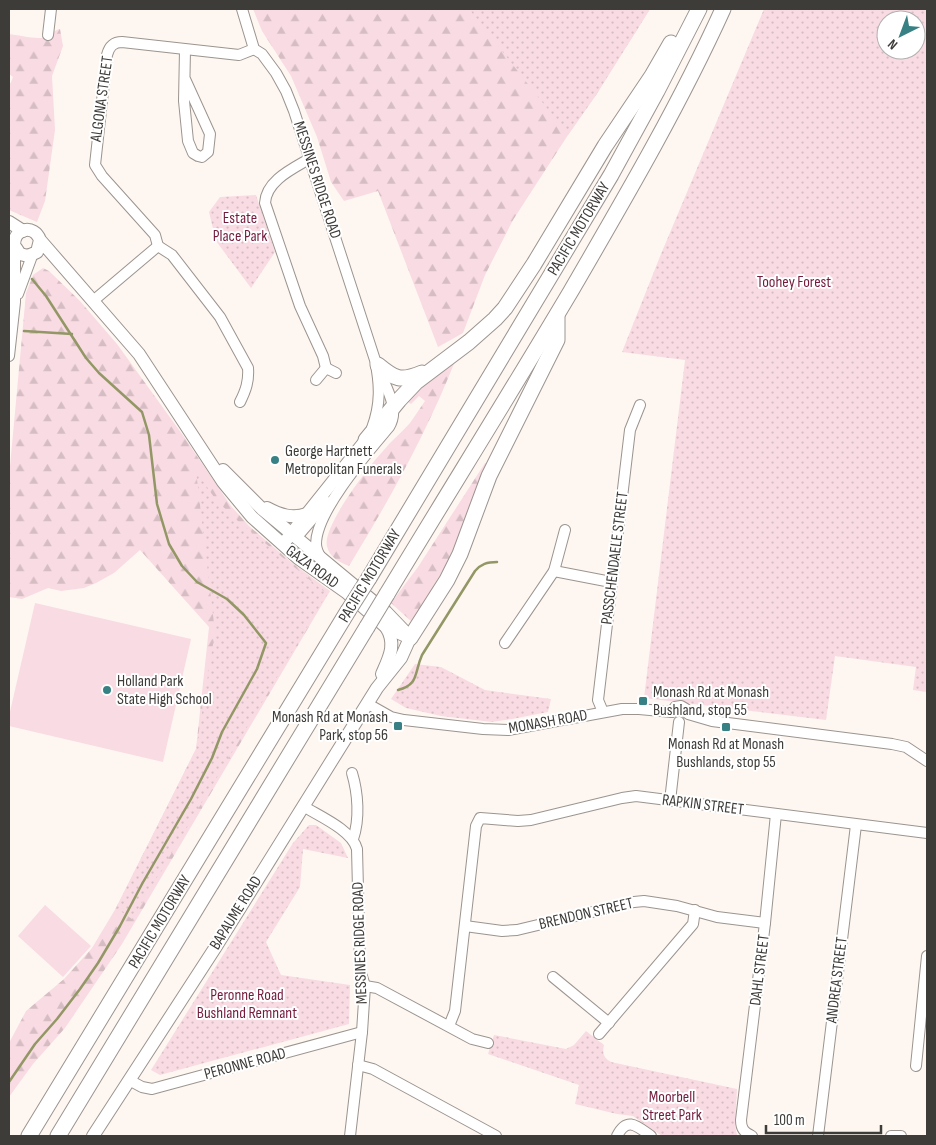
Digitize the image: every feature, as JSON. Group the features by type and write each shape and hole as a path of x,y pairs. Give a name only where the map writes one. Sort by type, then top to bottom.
{"highway":[{"path":"366,440 410,388 430,370 460,349 496,319 513,297 605,146 660,63 690,9"},
{"name":"PACIFIC MOTORWAY","path":"30,1136 611,175 658,91 699,9"},
{"name":"PACIFIC MOTORWAY","path":"58,1136 557,315 646,162 694,71 723,9"},
{"path":"410,638 447,580 460,554 489,476 557,340 557,315"},
{"path":"376,362 390,376 402,379 411,378 430,370"}],"main road":[{"path":"9,222 23,230 32,230 38,236 40,240 39,248 33,255 24,256 12,242 23,230"},
{"name":"GAZA ROAD","path":"40,240 139,354 223,482 239,503 284,547 346,592 386,628 410,638"},
{"name":"GAZA ROAD","path":"33,255 63,268"},
{"name":"GAZA ROAD","path":"194,436 253,502 386,612 410,638"},
{"name":"MESSINES RIDGE ROAD","path":"284,547 294,536 307,514 366,440"},
{"path":"253,502 281,515 296,517 307,514"},
{"name":"BAPAUME ROAD","path":"93,1136 165,1026 368,704 377,688 392,648 391,637 386,628"},
{"name":"BAPAUME ROAD","path":"377,688 401,658 410,638"}],"street":[{"path":"48,35 51,9"},
{"name":"MESSINES RIDGE ROAD","path":"242,9 254,48 267,61 286,91 376,362 393,407"},
{"name":"ALGONA STREET","path":"158,246 155,235 102,176 95,165 107,55 111,46 118,42 239,55 254,48"},
{"path":"185,50 184,101 188,144 194,154 202,157 208,152 210,134 185,79"},
{"path":"309,159 270,186 265,194 265,203 300,306 326,368 336,373"},
{"path":"12,242 15,302"},
{"path":"93,301 158,246 172,255 220,317 248,368 249,377 246,390 240,402"},
{"path":"9,356 10,329 15,302 33,255"},
{"name":"MESSINES RIDGE ROAD","path":"366,440 376,419 379,403 380,386 376,362"},
{"path":"316,380 326,368"},
{"name":"PASSCHENDAELE STREET","path":"603,712 598,700 611,582 630,430 640,406"},
{"path":"323,560 317,551 316,539 329,506 343,485 390,426 394,416 393,407"},
{"path":"294,536 343,485"},
{"path":"505,643 554,571 566,530"},
{"path":"554,571 611,582"},
{"name":"MONASH ROAD","path":"368,704 392,717 404,720 496,730 520,728 622,709 672,712 675,708 681,706 686,709 688,714 712,721 906,747 927,761"},
{"path":"672,712 673,718 679,722"},
{"path":"679,722 685,720 688,714"},
{"path":"670,801 679,722"},
{"name":"MESSINES RIDGE ROAD","path":"350,1136 362,1032 365,986 360,970 358,855 357,846 353,839 356,828 356,790 352,773"},
{"name":"RAPKIN STREET","path":"466,926 476,826 480,818 518,821 531,820 636,796 927,833"},
{"path":"303,806 353,839"},
{"name":"DAHL STREET","path":"752,1136 745,1133 741,1126 766,923 776,814"},
{"name":"ANDREA STREET","path":"818,1136 856,825"},
{"name":"BRENDON STREET","path":"466,926 502,931 518,930 644,901 677,906 717,917 766,923"},
{"path":"599,1034 693,924 695,910"},
{"path":"449,1026 455,1011 466,926"},
{"path":"916,1066 926,985 927,956"},
{"path":"553,976 609,1023"},
{"path":"365,986 377,988 472,1039 488,1043"},
{"name":"PERONNE ROAD","path":"129,1080 142,1088 152,1089 362,1032"},
{"path":"358,1065 373,1069 496,1136"},
{"path":"617,1136 623,1127 630,1124 651,1136"},
{"path":"891,1136 901,1136"}],"green space":[{"path":"253,9 650,9 596,95 513,220 485,275 463,333 438,347 378,191 344,201 331,182 317,137 291,76 262,31"},
{"path":"469,9 650,9 596,95 568,135"},
{"name":"Toohey Forest","path":"764,9 927,9 927,692 913,690 916,667 835,656 826,720 644,698 685,360 622,352"},
{"path":"60,29 63,46 52,76 55,130 45,201 37,222 9,210 9,87 13,77 9,74 9,34 42,38"},
{"name":"Estate Place Park","path":"256,195 275,252 251,288 216,241 209,212 220,197"},
{"path":"43,268 49,271 80,301 117,344 231,506 249,526 291,562 330,591 122,944 65,1028 33,1064 9,1097 9,1043 26,1011 64,979 92,948 116,908 196,749 209,627 140,550 114,573 84,588 61,591 48,588 22,599 9,597 9,477 26,293 33,275"},
{"path":"456,359 433,413 379,516 349,566 338,561 328,550 327,537 339,512 368,470 386,447 410,423 425,401 419,396 411,404 408,402 412,394"},
{"path":"485,463 488,463 446,565 412,622 391,603 418,567"},
{"path":"196,471 216,500 238,521 327,594 132,919 116,908 196,749 215,632"},
{"path":"35,603 191,639 163,762 9,726 9,716"},
{"path":"415,664 441,667 485,690 551,699 548,712 492,722 441,716 406,708 391,699"},
{"name":"Peronne Road Bushland Remnant","path":"309,825 316,825 341,843 348,858 303,849 300,887 266,942 281,975 350,985 349,1024 160,1075 151,1070 293,843"},
{"path":"45,905 91,946 63,977 18,936"},
{"name":"Moorbell Street Park","path":"586,1031 604,1045 604,1055 611,1062 737,1089 735,1125 737,1135 740,1136 662,1136 633,1116 575,1104 579,1085 488,1054 494,1035 566,1049 574,1045"}],"waterway":[{"path":"9,1082 35,1044 80,989 120,926 191,799 212,758 222,732 257,669 266,643 244,615 227,599 197,582 182,566 169,544 157,504 149,435 142,412 99,373 86,358 46,296 32,279"},
{"path":"24,331 72,334"},
{"path":"398,690 405,688 413,681 422,655 475,571 484,564 497,562"}],"place":[{"name":"George Hartnett Metropolitan Funerals","path":"275,460"},
{"name":"Holland Park State High School","path":"107,690"},
{"name":"Monash Rd at Monash Bushland, stop 55","path":"643,701"},
{"name":"Monash Rd at Monash Park, stop 56","path":"398,726"},
{"name":"Monash Rd at Monash Bushlands, stop 55","path":"726,727"}]}
